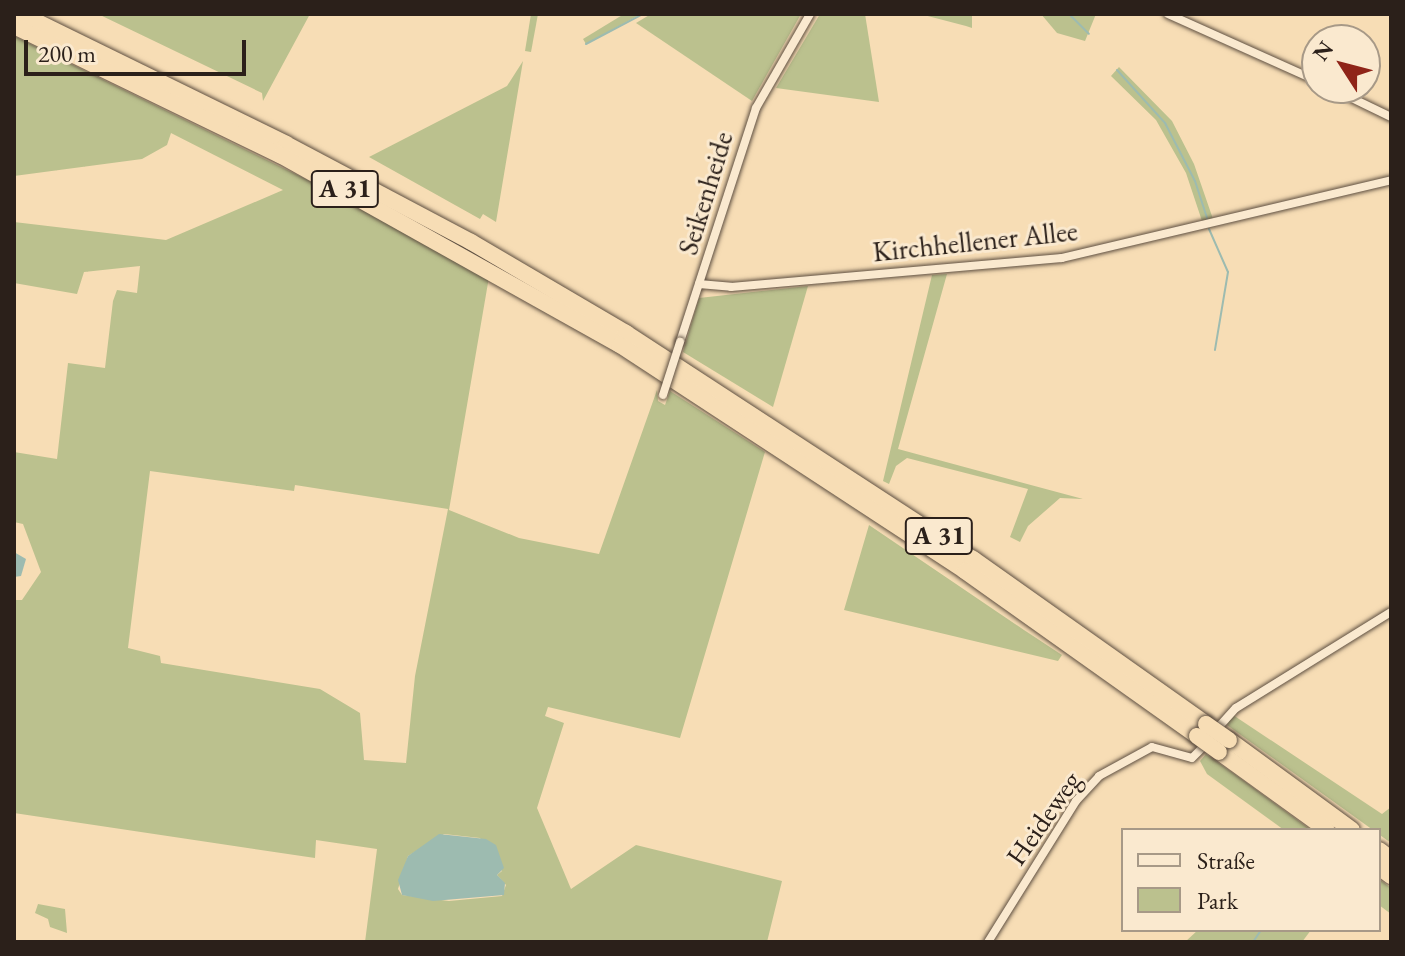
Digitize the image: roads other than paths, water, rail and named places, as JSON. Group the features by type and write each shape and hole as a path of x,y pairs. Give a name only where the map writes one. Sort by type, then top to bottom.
{"highway":[{"name":"A 31","path":"21,14 299,151 626,333 960,550 1224,746 1349,828"},
{"name":"A 31","path":"14,26 280,155 620,345 1202,730"},
{"name":"A 31","path":"1224,746 1325,828"}],"street":[{"name":"Seikenheide","path":"663,395 756,108 810,14"},
{"path":"1168,14 1301,74"},
{"path":"1364,104 1391,117"},
{"name":"Kirchhellener Allee","path":"699,284 731,287 1062,258 1391,180"},
{"name":"Heideweg","path":"988,942 1076,801 1099,776 1152,747 1196,756 1236,708 1283,684 1391,612"}],"water":[{"path":"14,552 26,559 21,576 14,577"},
{"path":"439,834 486,839 496,845 504,868 497,875 505,883 504,895 433,901 402,895 398,880 408,856"}],"waterway":[{"path":"586,44 643,14"},
{"path":"1069,14 1089,34"},
{"path":"1117,70 1165,123 1195,181 1207,219"},
{"path":"1209,229 1228,272 1215,350"},
{"path":"1253,942 1260,932"}]}
